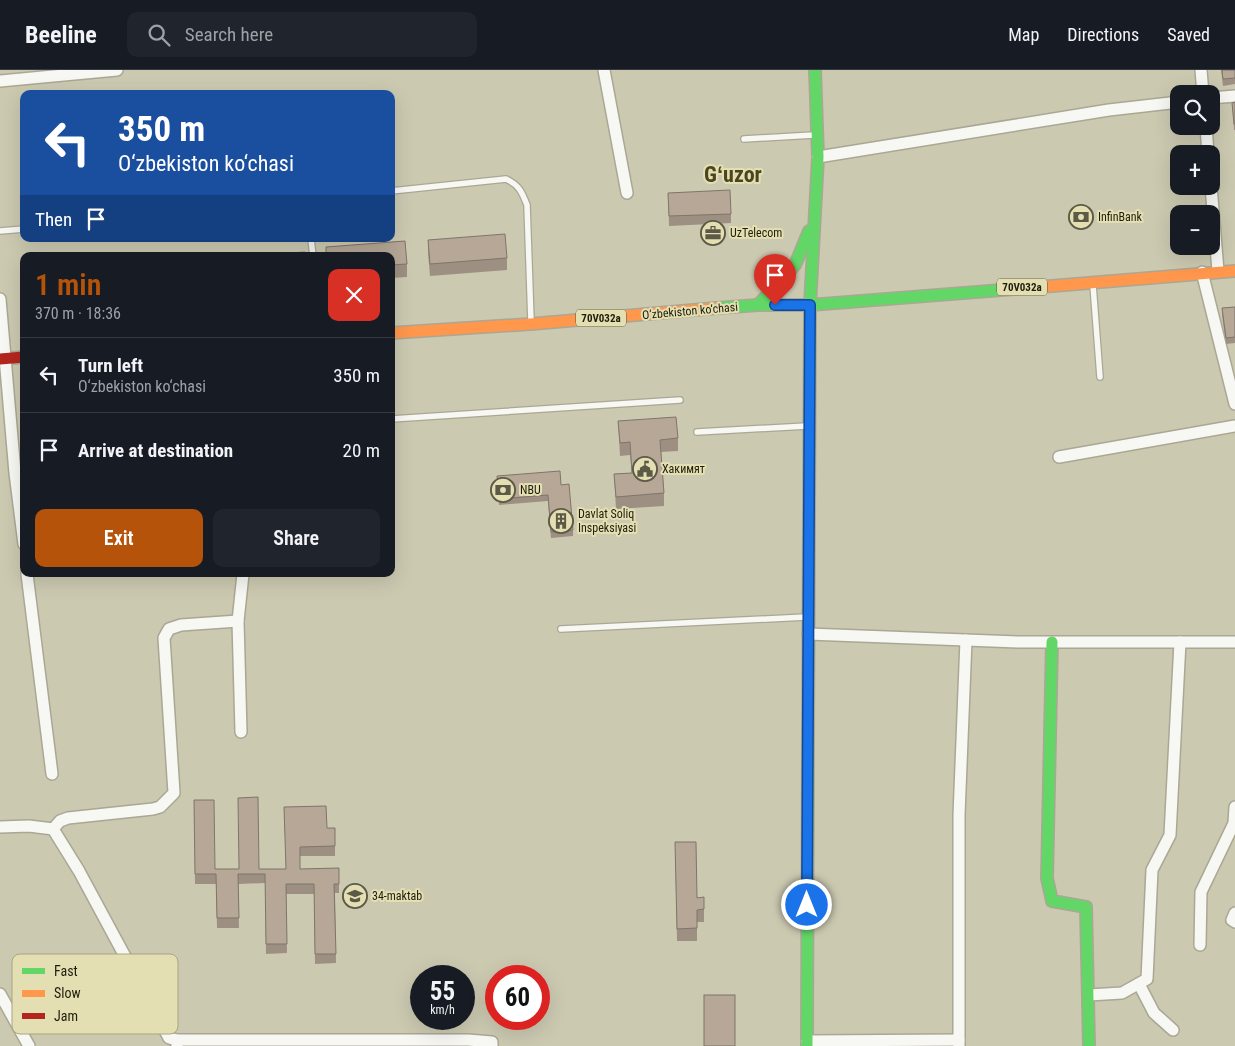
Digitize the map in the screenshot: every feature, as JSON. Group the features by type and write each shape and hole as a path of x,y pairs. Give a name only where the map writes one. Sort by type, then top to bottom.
{"main road":[{"path":"807,1044 810,305 818,157 815,70"},
{"path":"758,305 795,265 815,218"},
{"name":"70V032a","path":"810,305 1202,272 1235,271"},
{"name":"O‘zbekiston ko‘chasi","path":"395,333 531,324 758,305 810,305"},
{"path":"3,359 20,357"},
{"path":"1052,642 1047,878 1052,901 1086,907 1089,1046"}],"street":[{"path":"0,81 117,70"},
{"path":"604,70 627,193"},
{"path":"1201,70 1202,85"},
{"path":"1220,97 1235,96"},
{"path":"818,157 1109,110 1170,103"},
{"path":"1212,195 1218,272"},
{"path":"1202,272 1235,404"},
{"path":"0,299 3,359 20,512"},
{"path":"1059,456 1235,426"},
{"path":"27,577 52,774"},
{"path":"240,732 238,621 243,577"},
{"path":"53,829 60,820 68,818 160,807 174,794 164,638 169,629 181,625 238,621"},
{"path":"808,634 1052,642 1235,642"},
{"path":"807,1044 959,1043 959,815 966,640"},
{"path":"1089,995 1122,993 1147,979 1152,870 1170,835 1180,642"},
{"path":"1200,945 1202,892 1234,823 1235,808"},
{"path":"0,827 30,826 53,829"},
{"path":"53,829 79,871 124,954"},
{"path":"1235,913 1232,920 1235,922"},
{"path":"1139,984 1154,1013 1173,1030"},
{"path":"0,994 12,1016"},
{"path":"22,1034 29,1046"},
{"path":"167,1034 169,1038 177,1043 468,1040 492,1042 492,1046"}],"lane":[{"path":"744,139 817,135"},
{"path":"395,191 506,179 514,182 521,189 527,205 531,324"},
{"path":"0,231 20,229"},
{"path":"1093,282 1100,377"},
{"path":"395,419 680,400"},
{"path":"697,432 809,426"},
{"path":"561,629 808,617"}],"building":[{"path":"1222,70 1235,70 1235,78 1223,79"},
{"path":"1235,102 1235,124 1234,124 1232,103"},
{"path":"730,190 731,214 669,216 668,193"},
{"path":"505,234 507,258 430,264 428,240"},
{"path":"405,241 407,264 395,265 395,252 326,252 326,247"},
{"path":"1235,307 1235,337 1226,338 1222,308"},
{"path":"676,417 678,438 660,440 664,493 616,497 614,474 632,473 630,442 620,443 618,421"},
{"name":"Davlat Soliq Inspeksiyasi","path":"560,471 561,485 569,484 573,530 551,532 548,495 499,499 497,476"},
{"path":"258,797 259,869 286,869 284,807 326,806 327,828 335,828 335,846 300,847 300,869 339,868 339,884 334,884 336,954 315,954 314,884 286,884 287,944 266,944 265,874 238,874 239,918 217,918 216,874 195,874 194,800 214,800 215,869 239,869 238,798"},
{"path":"675,842 696,842 697,898 704,897 704,909 697,910 697,928 677,929"},
{"path":"704,995 735,995 735,1046 704,1046"}],"traffic: fast":[{"path":"809,516 810,305 818,157 815,70"},
{"path":"758,305 795,265 809,231"},
{"path":"717,308 758,305 810,305 1040,287"},
{"path":"1052,642 1047,878 1052,901 1086,907 1089,1046"},
{"path":"807,1046 808,739"}],"traffic: slow":[{"path":"1040,287 1235,271"},
{"path":"395,333 531,324 717,308"},
{"path":"808,739 809,516"}],"traffic: jam":[{"path":"0,359 20,357"}],"place":[{"name":"InfinBank","path":"1081,217"},
{"name":"UzTelecom","path":"713,233"},
{"name":"Хакимят","path":"645,469"},
{"name":"NBU","path":"503,490"},
{"name":"Davlat Soliq Inspeksiyasi","path":"561,521"},
{"name":"34-maktab","path":"355,896"}],"district":[{"name":"Gʻuzor","path":"733,174"}],"route":[{"path":"775,305 810,305 807,905"}]}
